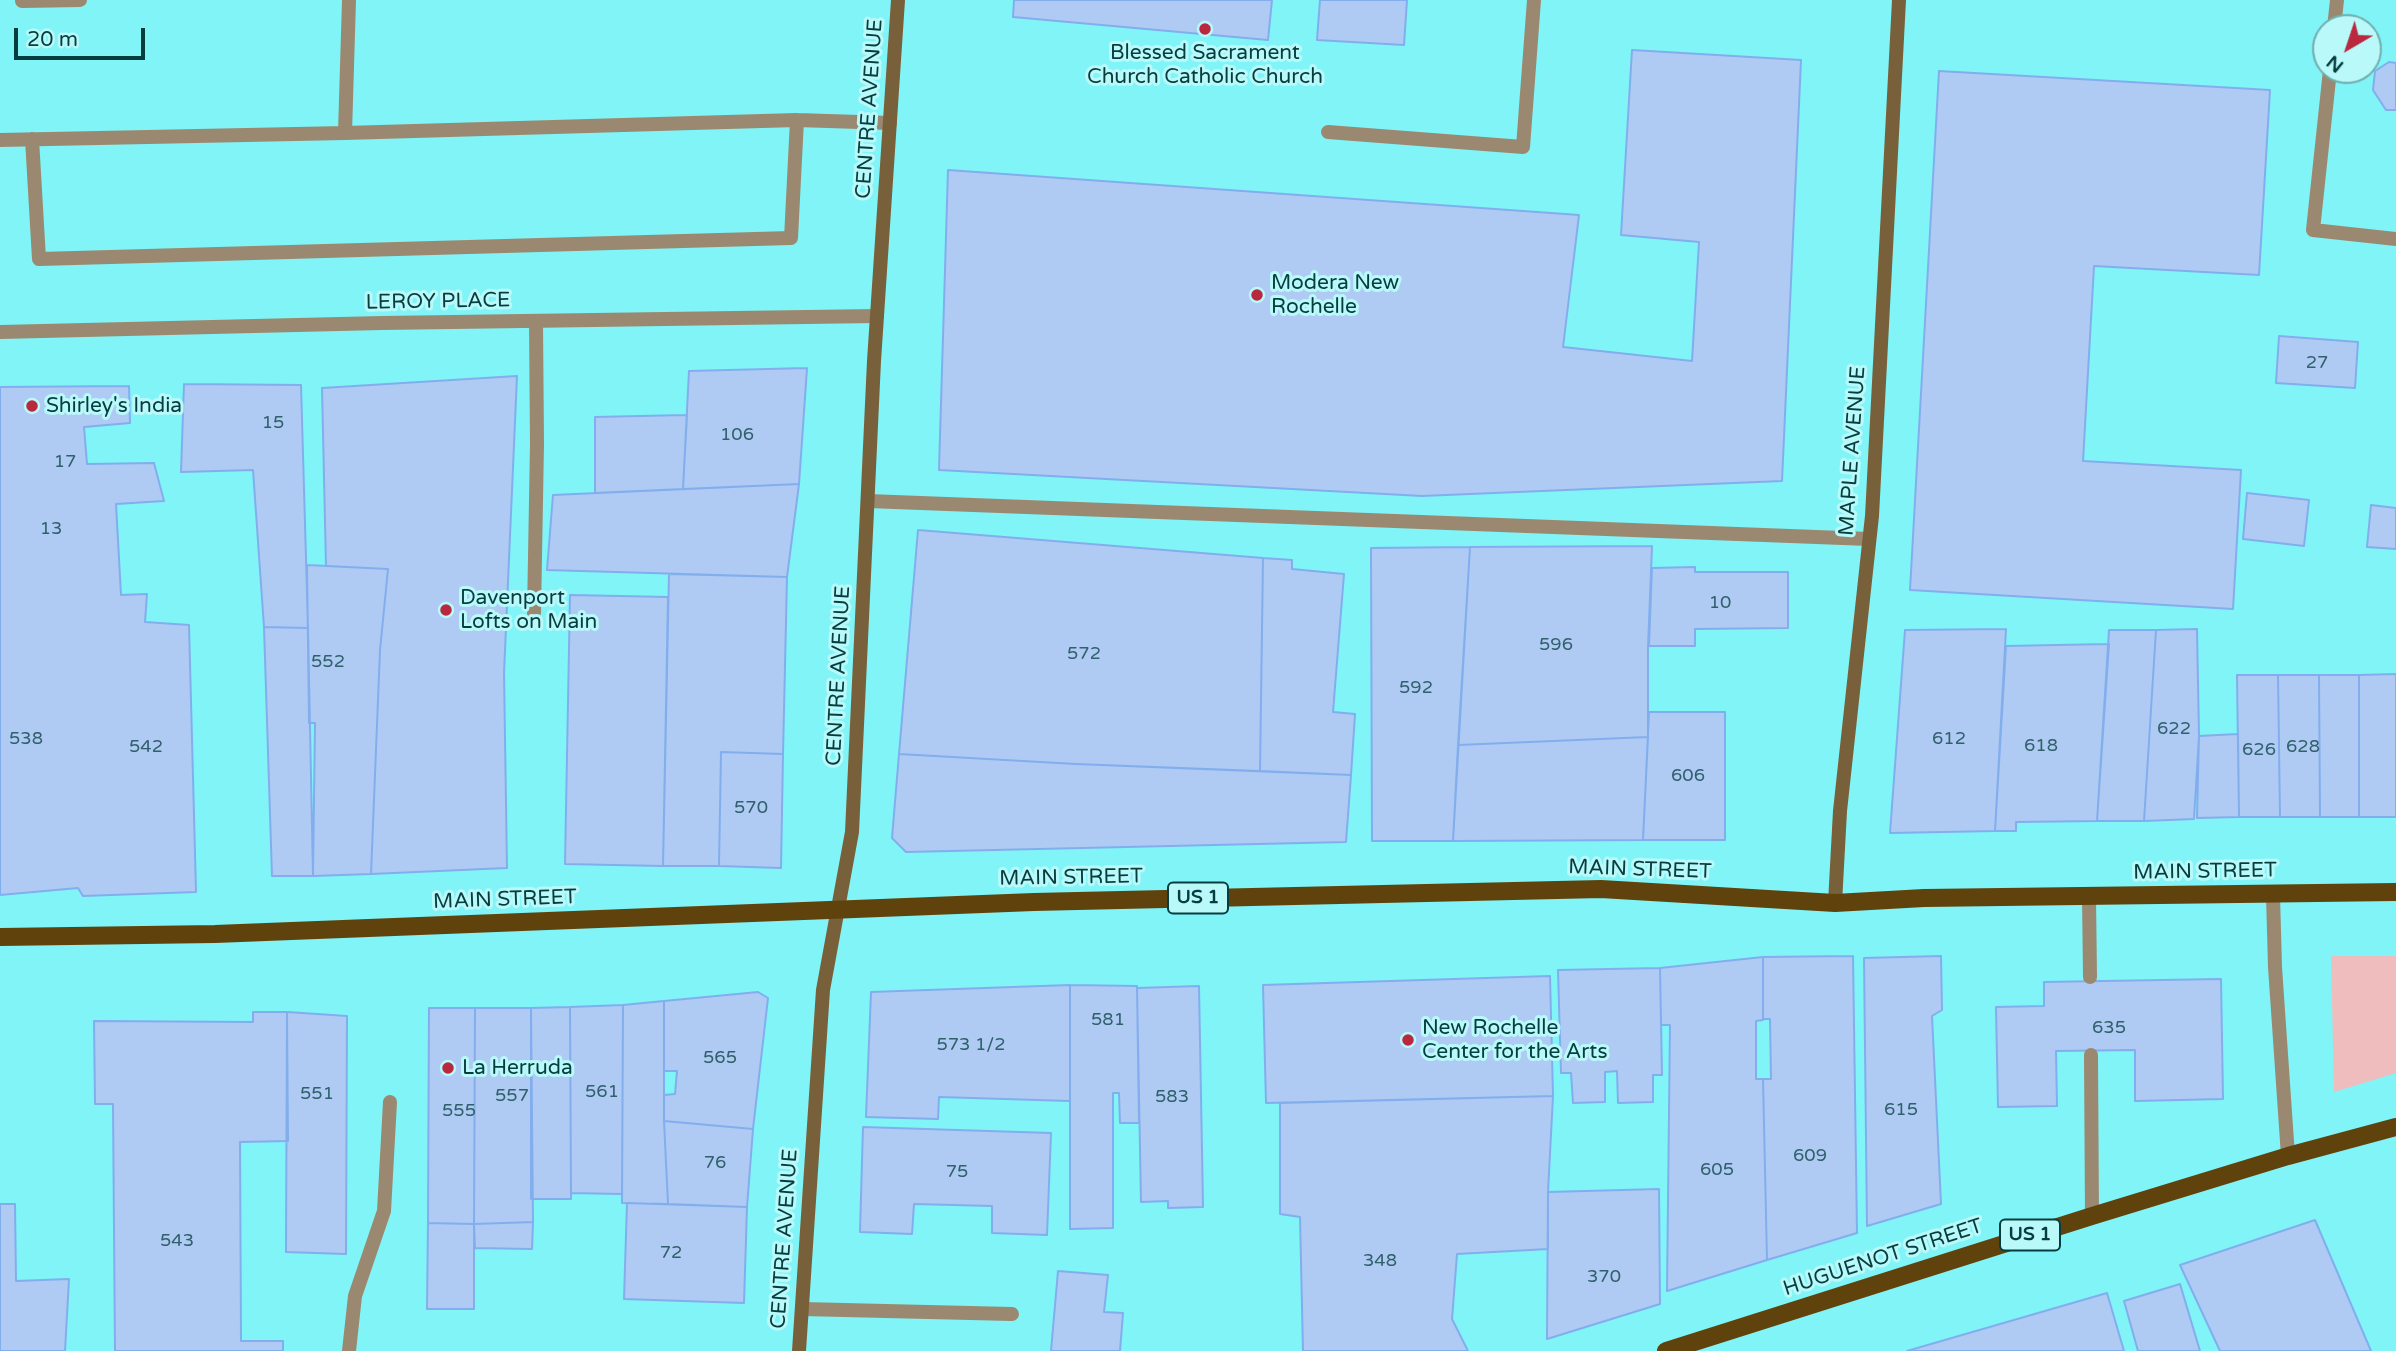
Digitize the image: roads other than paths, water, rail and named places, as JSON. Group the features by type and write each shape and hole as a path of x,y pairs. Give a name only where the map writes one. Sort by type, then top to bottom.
{"main road":[{"name":"MAIN STREET","path":"0,937 215,933 1034,902 1601,889 1835,903 1924,898 2396,892"},
{"name":"HUGUENOT STREET","path":"1666,1351 2092,1216 2288,1156 2396,1127"}],"street":[{"path":"22,1 80,0"},
{"path":"345,133 349,0"},
{"name":"CENTRE AVENUE","path":"799,1351 823,990 852,832 877,316 898,0"},
{"path":"1328,132 1523,147 1534,0"},
{"name":"MAPLE AVENUE","path":"1835,903 1840,811 1869,539 1899,0"},
{"path":"2329,84 2313,230 2396,239"},
{"path":"32,139 38,259 791,238 797,120"},
{"path":"0,140 797,120 890,123"},
{"name":"LEROY PLACE","path":"0,332 877,316"},
{"path":"534,613 536,322"},
{"path":"868,501 1869,539"},
{"path":"2273,895 2275,967 2288,1156"},
{"path":"2089,897 2090,977"},
{"path":"2091,1055 2092,1216"},
{"path":"349,1351 355,1296 384,1211 390,1102"},
{"path":"802,1309 1012,1314"}],"place":[{"name":"Blessed Sacrament Church Catholic Church","path":"1205,29"},
{"name":"Modera New Rochelle","path":"1257,295"},
{"name":"Shirley's India","path":"32,406"},
{"name":"Davenport Lofts on Main","path":"446,610"},
{"name":"New Rochelle Center for the Arts","path":"1408,1040"},
{"name":"La Herruda","path":"448,1068"}]}
